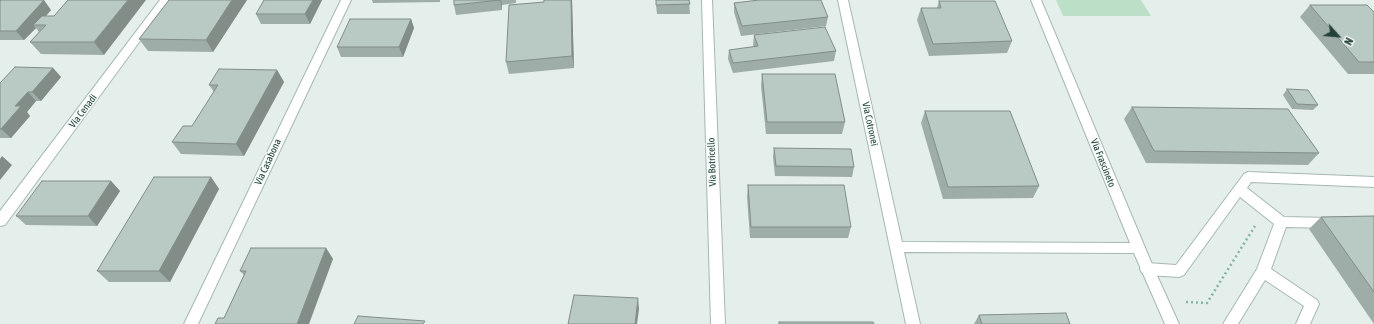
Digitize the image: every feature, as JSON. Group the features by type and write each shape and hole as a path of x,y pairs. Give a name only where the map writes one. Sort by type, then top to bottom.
{"street":[{"name":"Via Cenadi","path":"0,221 165,0"},
{"name":"Via Casabona","path":"191,324 346,0"},
{"name":"Via Botricello","path":"706,0 718,324"},
{"name":"Via Cotronei","path":"843,0 913,324"},
{"name":"Via Frascineto","path":"1036,0 1146,269 1172,324"},
{"path":"1146,269 1179,271 1248,177 1374,182"},
{"path":"1238,190 1281,222 1343,224"},
{"path":"1230,324 1263,271 1281,222"},
{"path":"897,247 1138,248"},
{"path":"1263,271 1312,304 1303,324"}],"path":[{"path":"1186,302 1207,303 1258,223"}],"green space":[{"path":"1056,0 1141,0 1151,16 1063,16"}],"building":[{"path":"1,0 44,0 16,31 0,31"},
{"path":"68,0 128,0 94,42 30,42 46,25 33,25 42,16 54,16"},
{"path":"169,0 232,0 206,40 139,39"},
{"path":"264,0 313,0 305,14 256,14"},
{"path":"454,0 500,0 454,5"},
{"path":"544,0 571,0 572,56 506,62 509,5 544,2"},
{"path":"656,0 689,0 690,4 656,5"},
{"path":"759,0 821,0 828,17 742,26 734,3"},
{"path":"939,1 995,1 1012,41 933,44 921,8 941,8"},
{"path":"1310,5 1367,5 1374,12 1374,62 1359,62"},
{"path":"350,19 411,19 399,47 337,47"},
{"path":"825,27 836,51 733,63 729,50 758,46 754,35"},
{"path":"15,67 53,68 32,92 28,92 15,106 21,106 0,129 0,83"},
{"path":"219,69 277,70 236,144 172,142 183,126 192,126 218,85 209,85"},
{"path":"762,74 835,74 845,122 767,122"},
{"path":"1287,89 1308,90 1318,105 1297,104"},
{"path":"1132,107 1288,109 1319,153 1154,151"},
{"path":"925,111 1010,111 1039,186 948,187"},
{"path":"774,148 851,149 854,167 776,166"},
{"path":"154,177 211,177 159,271 97,271"},
{"path":"42,181 111,181 88,216 16,216"},
{"path":"748,185 844,185 851,227 751,227"},
{"path":"1374,216 1374,292 1321,217"},
{"path":"251,248 326,248 297,324 215,324 218,318 224,318 246,271 240,271"},
{"path":"574,295 638,298 635,324 568,324"},
{"path":"1066,313 1070,324 982,324 979,315"},
{"path":"358,316 425,321 423,324 354,324"},
{"path":"779,322 873,322 874,324 779,324"}]}
